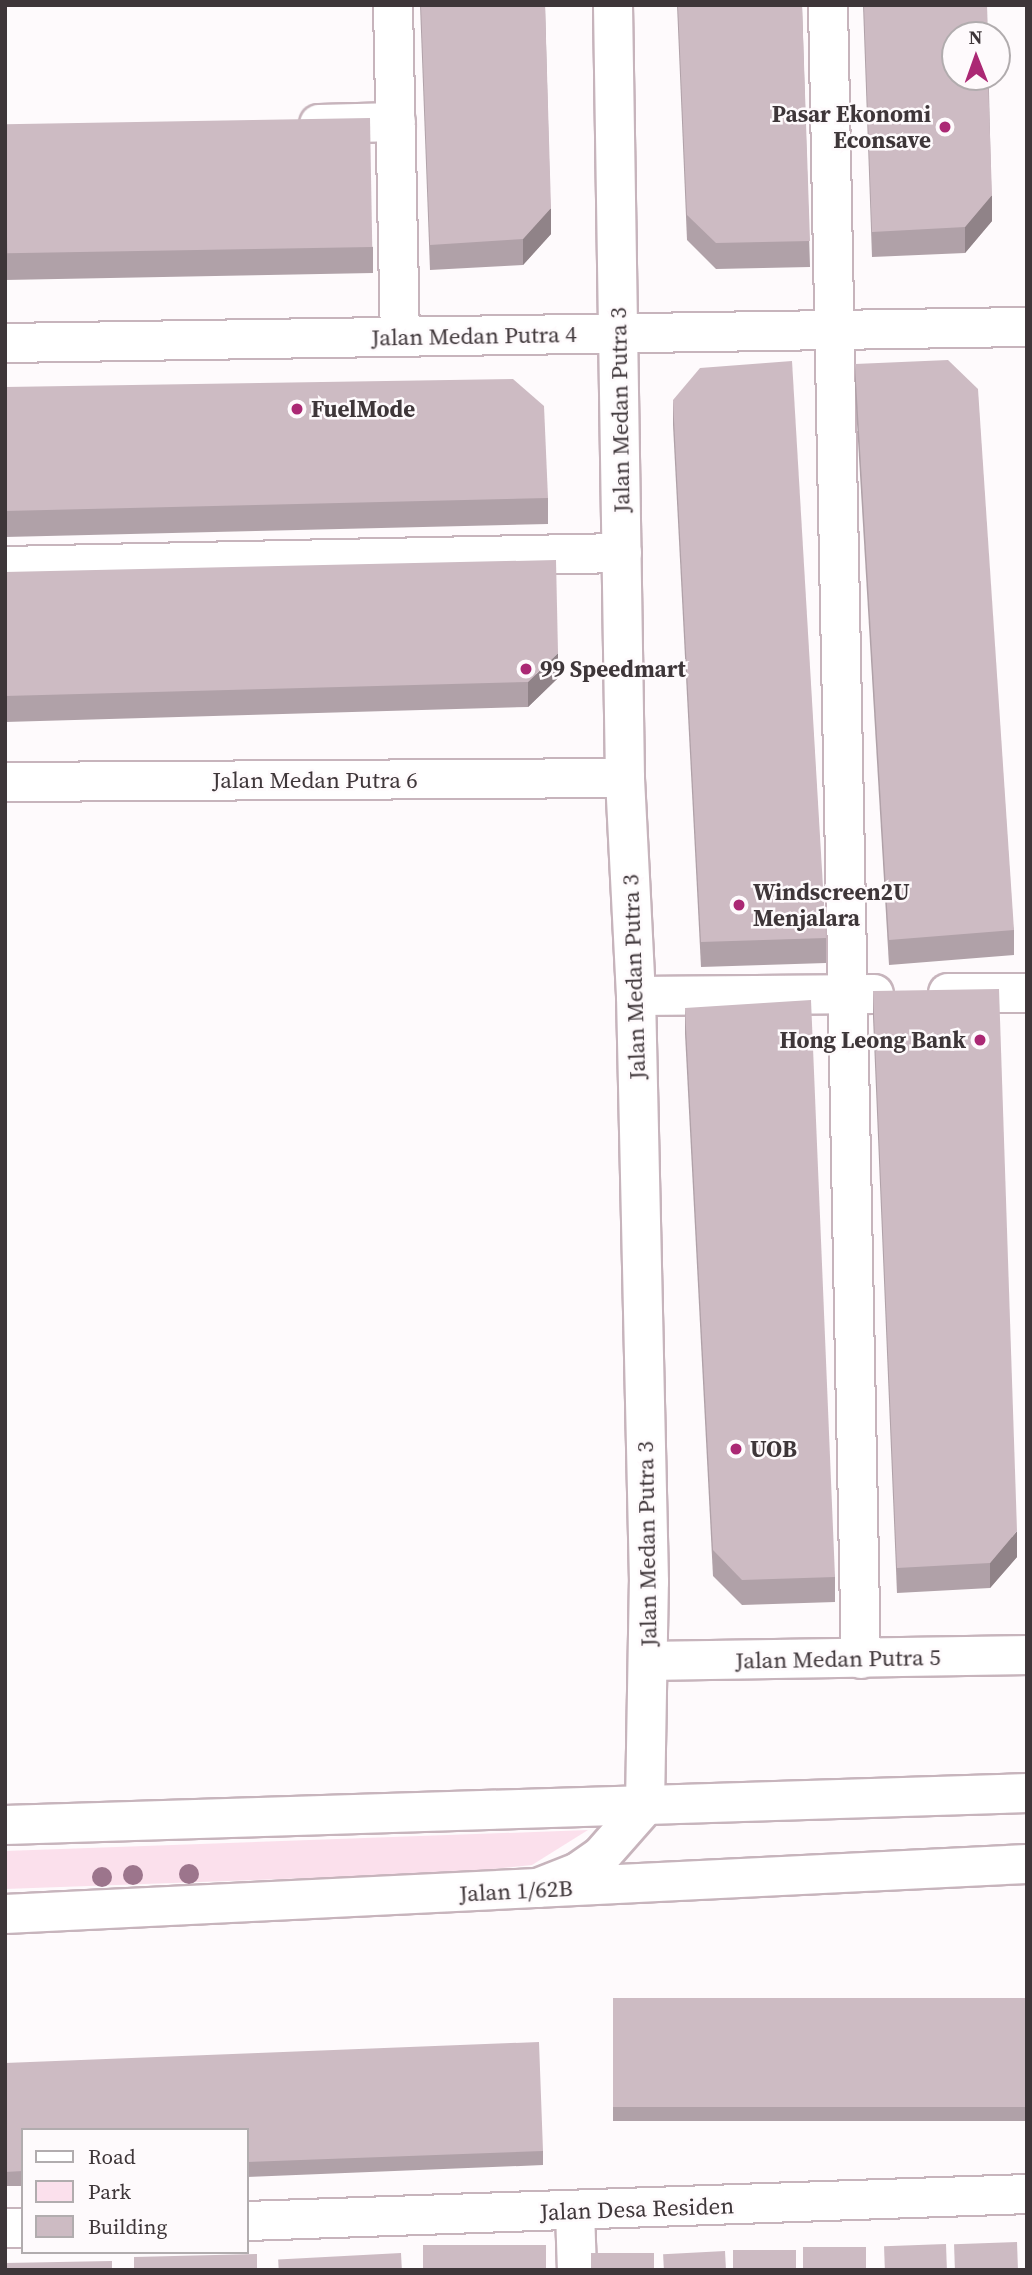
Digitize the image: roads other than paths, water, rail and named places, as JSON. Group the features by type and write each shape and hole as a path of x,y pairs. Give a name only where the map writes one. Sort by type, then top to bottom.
{"street":[{"path":"393,5 400,337"},
{"name":"Jalan Medan Putra 3","path":"613,5 625,778 636,996 649,1661 645,1806"},
{"path":"828,5 861,1659"},
{"path":"284,124 396,122"},
{"name":"Jalan Medan Putra 4","path":"5,343 1027,327"},
{"path":"5,566 622,553"},
{"name":"Jalan Medan Putra 6","path":"5,782 625,778"},
{"path":"636,996 1027,993"},
{"name":"Jalan Medan Putra 5","path":"649,1661 1027,1655"},
{"path":"5,1825 1027,1793"},
{"path":"533,1891 578,1872 601,1856 645,1806"},
{"name":"Jalan 1/62B","path":"5,1914 533,1891 1027,1864"},
{"name":"Jalan Desa Residen","path":"248,2221 1027,2194"},
{"path":"575,2211 577,2270"}],"place":[{"name":"Pasar Ekonomi Econsave","path":"945,127"},
{"name":"FuelMode","path":"297,409"},
{"name":"99 Speedmart","path":"526,669"},
{"name":"Windscreen2U Menjalara","path":"739,905"},
{"name":"Hong Leong Bank","path":"980,1040"},
{"name":"UOB","path":"736,1449"}]}
